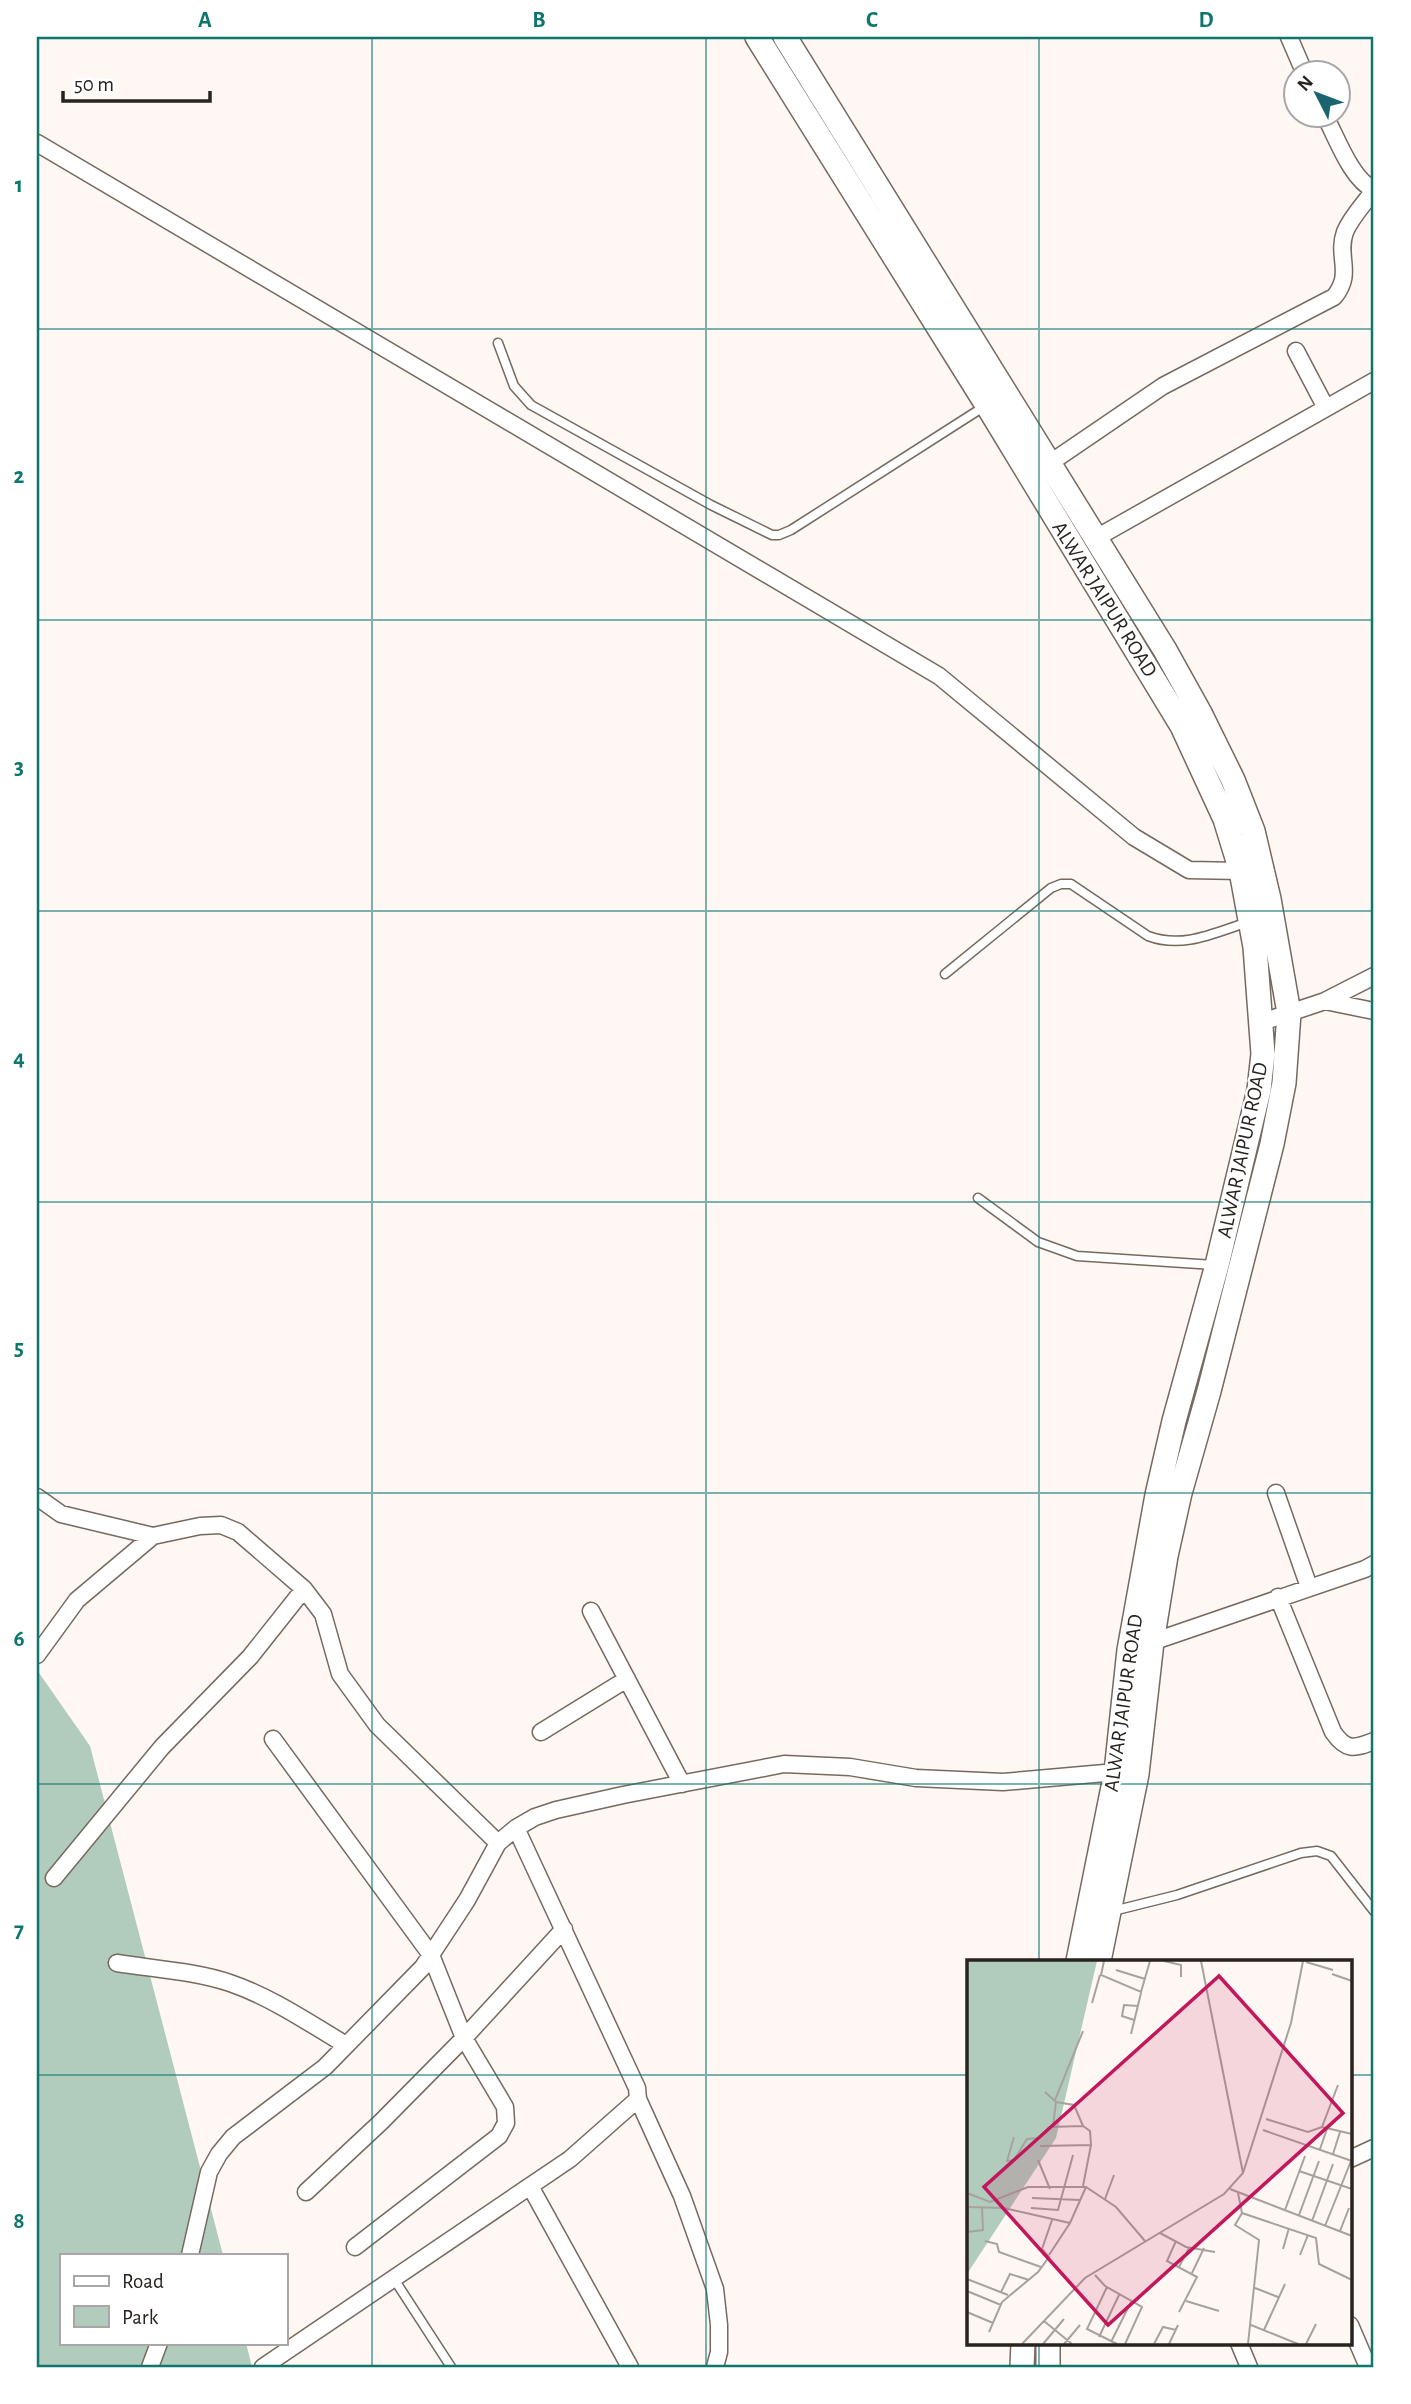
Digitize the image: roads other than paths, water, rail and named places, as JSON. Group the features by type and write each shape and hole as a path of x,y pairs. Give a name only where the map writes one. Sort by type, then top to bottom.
{"main road":[{"name":"ALWAR JAIPUR ROAD","path":"757,37 987,405 1182,726 1225,819 1241,871 1251,921 1262,1022 1263,1054 1259,1090 1154,1508 1129,1650 1126,1773 1110,1912 1099,1960"},
{"name":"ALWAR JAIPUR ROAD","path":"785,37 1165,650 1200,713 1233,780 1252,831 1269,900 1289,1013 1284,1083 1272,1144 1180,1493 1126,1773 1078,1960"},
{"path":"1047,503 1067,491"},
{"path":"1022,2367 1023,2344"},
{"path":"1048,2344 1048,2367"}],"street":[{"path":"1289,37 1300,60"},
{"path":"1049,463 1163,386 1334,297 1344,282 1344,234 1374,190 1364,185 1354,171 1332,130"},
{"path":"37,143 939,676 1134,837 1189,870 1241,871"},
{"path":"1296,351 1326,408"},
{"path":"1096,538 1374,382"},
{"path":"1262,1022 1325,1001 1374,976"},
{"path":"1325,1001 1374,1011"},
{"path":"1276,1493 1309,1587"},
{"path":"37,1497 61,1514 153,1536 200,1526 221,1525 238,1532 304,1589 323,1614 341,1674 377,1725 498,1843"},
{"path":"37,1655 77,1600 153,1536"},
{"path":"1152,1642 1374,1564"},
{"path":"54,1878 162,1747 250,1657 304,1589"},
{"path":"1279,1597 1342,1745 1349,1748 1374,1741"},
{"path":"591,1611 682,1784"},
{"path":"541,1732 627,1679"},
{"path":"273,1739 431,1955 464,2038 505,2107 506,2123 499,2136 355,2248"},
{"path":"190,2254 209,2172 219,2154 233,2137 325,2067 423,1967 467,1900 498,1843 535,1817 556,1810 784,1765 850,1767 916,1778 1003,1782 1126,1773"},
{"path":"516,1828 637,2088 638,2099 682,2196 715,2289 719,2325 719,2352 715,2367"},
{"path":"306,2192 381,2122 464,2038 564,1929"},
{"path":"117,1963 202,1976 232,1984 292,2012 346,2045"},
{"path":"263,2367 570,2159 638,2099"},
{"path":"1352,2158 1374,2148"},
{"path":"530,2186 630,2367"},
{"path":"1352,2330 1368,2367"},
{"path":"150,2367 159,2344"},
{"path":"1239,2344 1249,2367"}],"lane":[{"path":"499,343 514,386 531,405 711,505 772,535 791,530 987,405"},
{"path":"944,974 1051,888 1061,884 1071,884 1148,936 1159,940 1189,941 1251,921"},
{"path":"978,1198 1038,1242 1077,1256 1217,1265"},
{"path":"1110,1912 1177,1895 1300,1853 1317,1851 1331,1856 1374,1911"},
{"path":"394,2278 451,2367"}]}
